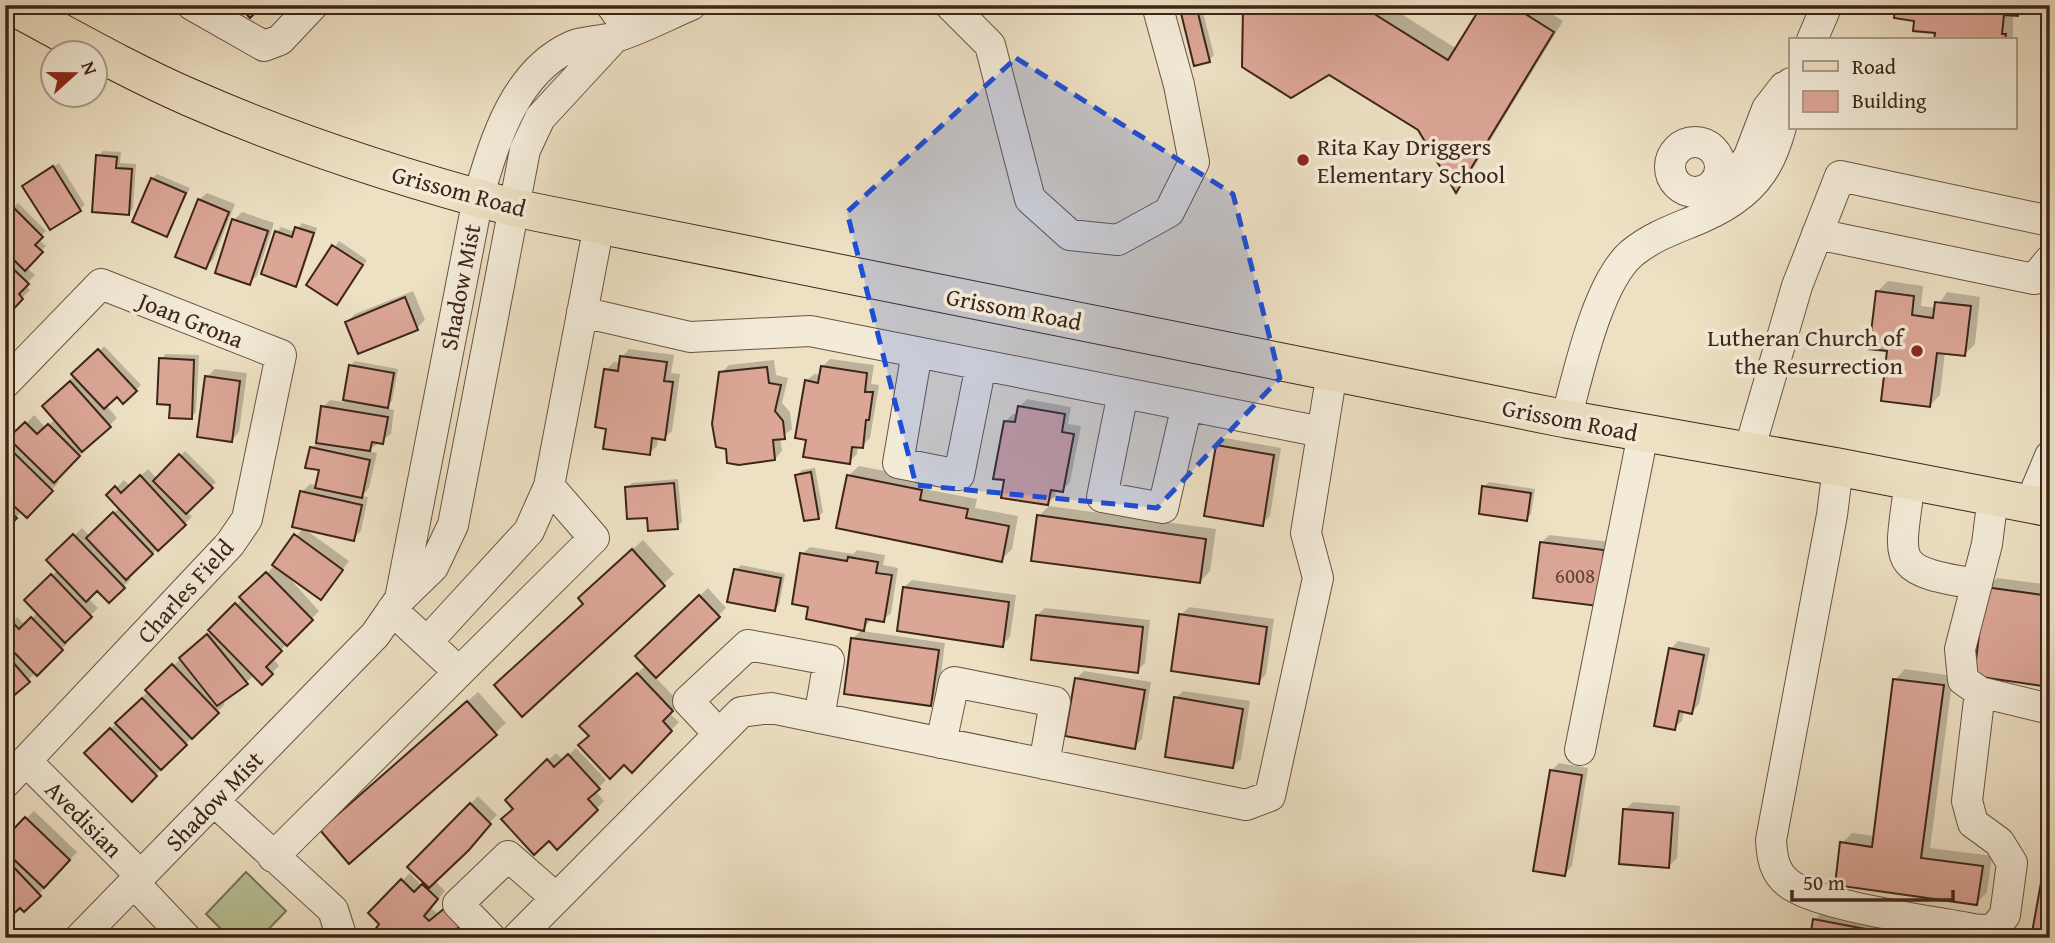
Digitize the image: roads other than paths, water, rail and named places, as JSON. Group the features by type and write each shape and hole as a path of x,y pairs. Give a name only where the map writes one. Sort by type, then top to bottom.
{"main road":[{"name":"Grissom Road","path":"10,5 190,98 282,135 380,170 515,208 1566,419 1749,450 2040,506"}],"street":[{"path":"192,5 264,46 280,40 313,5"},
{"path":"611,5 622,34"},
{"name":"Shadow Mist","path":"396,605 478,198 496,134 516,98 548,62 571,46 622,34 691,5"},
{"path":"950,5 990,45 1030,199 1070,235 1118,240 1169,212 1194,162 1179,85 1157,5"},
{"path":"1813,38 1827,5"},
{"name":"Shadow Mist","path":"80,938 375,635 396,605 433,567 453,525 525,150 540,118 622,34"},
{"path":"1566,419 1583,355 1608,287 1631,254 1689,213 1720,195 1749,156 1766,109 1789,83"},
{"path":"1749,450 1797,286 1840,176 2050,221"},
{"path":"428,642 529,531 549,486 599,225"},
{"path":"1817,234 2034,279 2050,260"},
{"name":"Joan Grona","path":"5,383 101,284 281,355"},
{"path":"582,312 690,337 810,331 1322,432"},
{"path":"917,352 898,463 959,475 981,365"},
{"name":"Charles Field","path":"5,783 230,544 247,519 281,355"},
{"path":"517,938 741,712 771,708 1246,805 1269,796 1318,578 1306,533 1332,372"},
{"path":"1123,393 1101,497 1163,508 1187,405"},
{"path":"1580,750 1643,434"},
{"path":"2040,506 2050,456"},
{"path":"1838,467 1832,515 1771,840 1772,862 1786,882 1811,897 1978,930 1994,929 2005,915 2012,863 1999,842 1973,823 1967,802 1980,692"},
{"path":"1910,480 1902,551 1911,568 1929,576 1977,584"},
{"path":"268,852 459,672 594,538 549,486"},
{"path":"1993,497 1987,544 1960,649 1962,680 1980,692 2050,709"},
{"path":"396,605 459,672"},
{"path":"719,734 688,701 748,645 829,660 819,718"},
{"path":"941,743 954,682 1055,702 1044,764"},
{"name":"Avedisian","path":"27,762 137,879 186,938"},
{"path":"214,801 333,910 342,938"},
{"path":"491,938 458,904 508,856 556,898"}],"place":[{"name":"Rita Kay Driggers Elementary School","path":"1303,160"},
{"name":"Lutheran Church of the Resurrection","path":"1917,351"}]}
